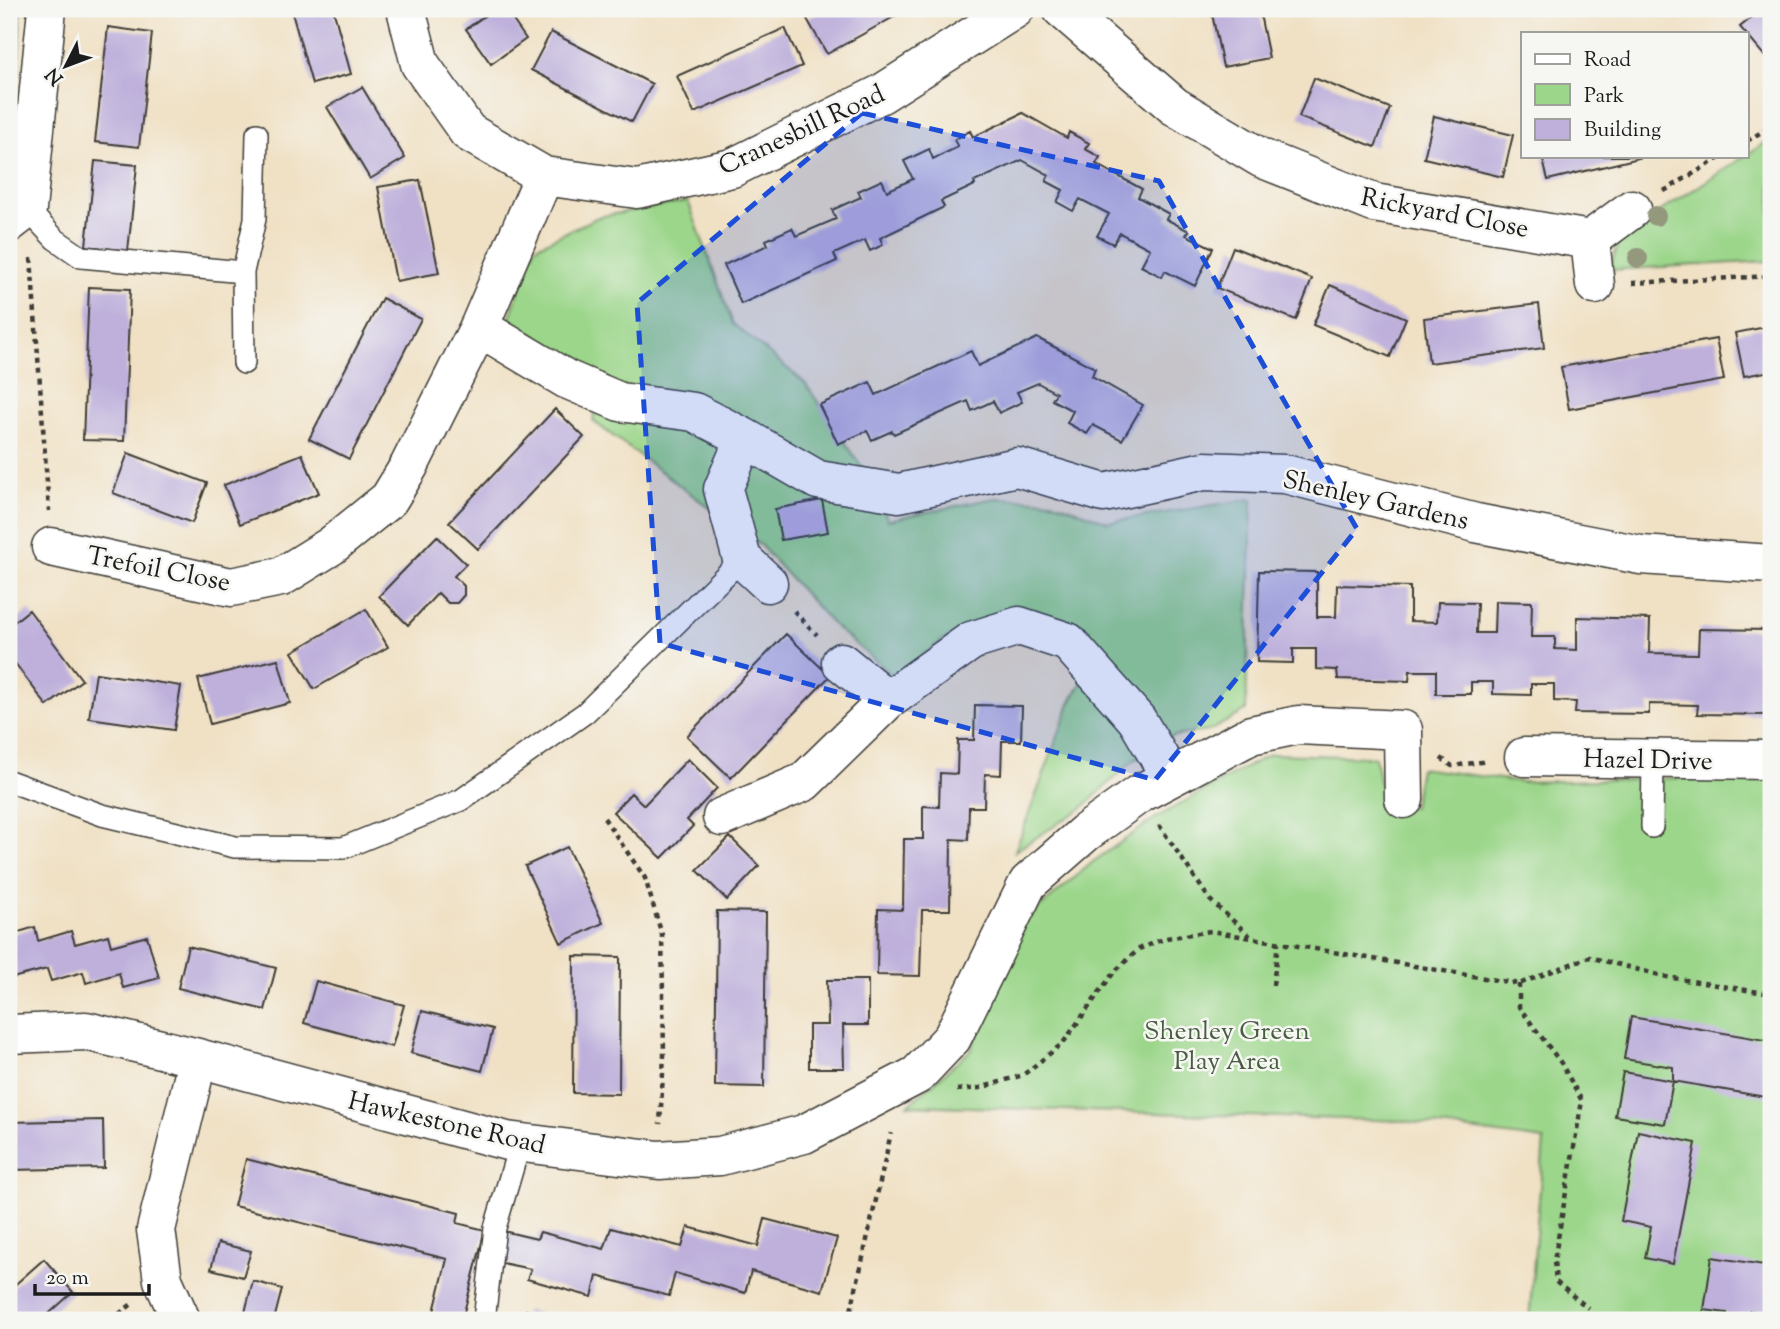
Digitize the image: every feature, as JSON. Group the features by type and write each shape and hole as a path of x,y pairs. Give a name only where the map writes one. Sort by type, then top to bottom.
{"street":[{"path":"18,216 47,9"},
{"name":"Cranesbill Road","path":"406,9 420,64 468,132 544,176 637,189 732,168 881,94 1015,9"},
{"name":"Rickyard Close","path":"1062,9 1174,106 1261,159 1374,203 1590,240"},
{"name":"Trefoil Close","path":"51,547 231,587 281,577 331,546 389,499 410,466 479,327 544,176"},
{"path":"1595,285 1590,240 1632,209"},
{"name":"Shenley Gardens","path":"479,327 566,379 620,402 694,412 818,480 899,493 1017,467 1104,493 1204,471 1285,474 1476,523 1642,555 1771,564"},
{"path":"745,438 723,489 755,571"},
{"path":"722,817 804,782 888,700 971,641 1019,626 1068,642 1137,720 1155,785"},
{"path":"841,662 888,700"},
{"name":"Hawkestone Road","path":"9,1034 86,1031 520,1143 659,1160 720,1156 804,1133 910,1079 952,1038 1028,883 1085,833 1155,785 1251,735 1298,725 1403,730"},
{"path":"1403,730 1404,799"},
{"name":"Hazel Drive","path":"1524,757 1771,760"},
{"path":"181,1320 163,1280 156,1230 198,1058"}],"lane":[{"path":"244,363 243,272 255,219 257,134"},
{"path":"18,216 81,257 243,272"},
{"path":"9,781 102,815 235,847 343,848 461,800 585,713 755,571"},
{"path":"1652,827 1653,760"},
{"path":"484,1320 495,1228 520,1143"}],"path":[{"path":"1748,140 1771,126"},
{"path":"1632,209 1720,158"},
{"name":"Trefoil Close","path":"18,216 51,547"},
{"path":"1595,285 1771,276"},
{"path":"755,571 841,662"},
{"path":"1403,730 1452,766 1524,757"},
{"path":"1155,785 1210,900 1251,937"},
{"path":"604,818 645,878 662,935 664,1056 659,1160"},
{"path":"849,1320 910,1079 936,1092 980,1088 1023,1074 1063,1044 1114,972 1139,949 1166,937 1211,931 1520,984 1589,957 1667,976 1771,994"},
{"path":"1273,985 1278,943"},
{"path":"1520,984 1519,1007 1561,1063 1581,1101 1554,1261 1556,1282 1588,1308"}],"highlighted area":[{"path":"862,113 1159,181 1357,529 1155,780 660,643 637,303"}],"green space":[{"path":"9,9 21,9 13,181 9,185"},
{"path":"1771,139 1771,261 1609,270 1621,237 1742,158 1748,158 1748,154"},
{"path":"688,201 733,324 805,383 861,466 888,520 995,498 1052,501 1108,522 1252,499 1246,711 1209,731 1173,736 1133,761 1081,809 1015,851 1070,704 1096,656 1035,613 1000,611 942,641 895,677 835,627 761,546 593,421 601,377 509,319 535,247 598,217"},
{"name":"Shenley Green Play Area","path":"1270,754 1375,757 1384,808 1413,807 1420,768 1522,782 1771,776 1771,1320 1529,1320 1544,1140 1403,1121 908,1105 971,1050 1024,921 1094,861 1157,817"}],"building":[{"path":"291,9 333,9 351,74 312,84"},
{"path":"494,9 505,9 526,39 491,64 466,29"},
{"path":"825,9 908,9 827,54 807,19"},
{"path":"1211,9 1259,9 1269,58 1223,67"},
{"path":"1762,9 1771,9 1771,56 1767,59 1748,36 1748,32 1740,27"},
{"path":"108,27 152,33 139,147 95,142"},
{"path":"785,28 802,66 694,113 677,76"},
{"path":"551,32 652,84 632,122 531,70"},
{"path":"1314,78 1390,108 1375,147 1299,117"},
{"path":"362,87 405,158 370,179 327,107"},
{"path":"1023,113 1067,138 1069,132 1089,143 1085,149 1100,157 1096,164 1142,189 1138,197 1169,214 1166,219 1189,231 1186,235 1213,248 1195,286 1165,271 1162,277 1141,266 1150,249 1120,233 1113,244 1097,236 1109,214 1080,199 1073,211 1057,202 1063,190 1046,181 1049,175 1022,160 974,182 975,185 941,201 944,207 880,238 883,245 870,251 865,240 834,254 837,261 741,304 724,265 768,245 766,240 792,228 796,236 836,219 832,210 861,197 858,191 882,180 887,191 913,179 904,161 929,149 933,159 958,147 954,140 970,131 973,137"},
{"path":"1434,116 1513,135 1503,177 1424,158"},
{"path":"1542,158 1639,158 1548,180"},
{"path":"95,161 137,165 128,251 86,246"},
{"path":"420,180 439,273 396,281 378,187"},
{"path":"1233,247 1312,279 1296,320 1217,288"},
{"path":"1330,285 1406,318 1390,357 1313,325"},
{"path":"89,287 130,289 124,441 83,440"},
{"path":"382,298 421,319 349,459 309,439"},
{"path":"1539,304 1544,348 1429,363 1424,318"},
{"path":"1771,326 1771,371 1744,376 1735,333"},
{"path":"1037,338 1095,368 1092,376 1143,405 1122,440 1093,425 1087,434 1067,423 1073,411 1052,400 1056,393 1038,383 1017,392 1022,402 999,413 993,401 972,411 968,401 894,434 892,431 872,440 867,431 838,444 819,405 870,382 876,395 971,351 978,366"},
{"path":"1716,339 1724,380 1569,409 1561,367"},
{"path":"555,409 584,437 478,549 449,522"},
{"path":"128,453 207,483 192,523 113,493"},
{"path":"302,454 319,493 240,524 224,485"},
{"path":"822,500 828,532 781,540 775,509"},
{"path":"437,536 466,564 454,576 464,586 464,595 457,603 448,603 438,593 408,625 379,596"},
{"path":"1259,571 1317,572 1317,617 1336,617 1337,585 1410,587 1410,621 1437,622 1438,602 1477,603 1476,633 1494,633 1495,601 1532,602 1531,637 1555,637 1555,649 1577,650 1577,617 1650,619 1649,653 1698,654 1699,629 1771,630 1769,715 1697,714 1698,705 1649,704 1649,714 1575,713 1576,702 1554,701 1554,684 1531,684 1531,695 1493,694 1493,682 1471,682 1471,694 1436,694 1436,671 1410,671 1409,681 1338,679 1337,670 1316,669 1316,649 1293,649 1293,663 1257,662"},
{"path":"366,609 388,647 314,689 292,652"},
{"path":"29,610 82,680 47,706 9,655 9,626"},
{"path":"786,634 830,676 731,778 687,736"},
{"path":"278,659 290,703 210,724 198,679"},
{"path":"96,673 181,686 174,730 89,718"},
{"path":"975,705 1022,706 1021,741 1002,741 1001,775 985,774 984,807 969,807 968,840 951,839 950,910 922,910 920,976 877,975 878,909 903,910 904,839 923,839 923,806 939,807 940,773 957,774 958,740 974,740"},
{"path":"688,759 717,788 687,820 693,826 662,858 613,812 631,793 644,805"},
{"path":"730,837 759,866 727,900 697,870"},
{"path":"567,847 603,923 561,943 525,866"},
{"path":"717,911 766,912 764,1087 715,1086"},
{"path":"35,927 38,941 71,931 75,944 108,935 111,946 147,936 159,978 123,988 119,973 86,983 83,972 51,981 47,969 12,978 9,966 9,935"},
{"path":"188,946 276,968 265,1010 178,988"},
{"path":"574,956 620,957 619,1094 573,1093"},
{"path":"827,980 868,980 868,1025 843,1025 844,1068 809,1068 809,1025 828,1025"},
{"path":"316,981 404,1005 392,1047 304,1023"},
{"path":"422,1011 493,1029 482,1071 411,1053"},
{"path":"1631,1017 1771,1041 1771,1098 1673,1081 1673,1067 1624,1059"},
{"path":"1623,1072 1673,1081 1665,1124 1615,1116"},
{"path":"103,1120 104,1168 9,1170 9,1122"},
{"path":"1638,1131 1696,1143 1673,1264 1645,1258 1651,1227 1621,1221"},
{"path":"246,1159 459,1213 457,1223 485,1230 462,1320 432,1320 447,1259 234,1206"},
{"path":"765,1219 837,1238 822,1291 751,1271 745,1293 675,1273 669,1296 597,1276 592,1297 527,1279 531,1269 497,1262 503,1231 537,1239 540,1232 604,1249 611,1228 682,1247 688,1227 758,1246"},
{"path":"218,1243 251,1251 243,1277 211,1269"},
{"path":"1712,1257 1771,1266 1771,1314 1750,1311 1748,1320 1726,1320 1727,1313 1704,1310"},
{"path":"44,1259 73,1292 42,1320 9,1320 9,1290"},
{"path":"253,1281 282,1289 274,1320 243,1320"},
{"path":"526,1310 561,1319 523,1320"}]}
